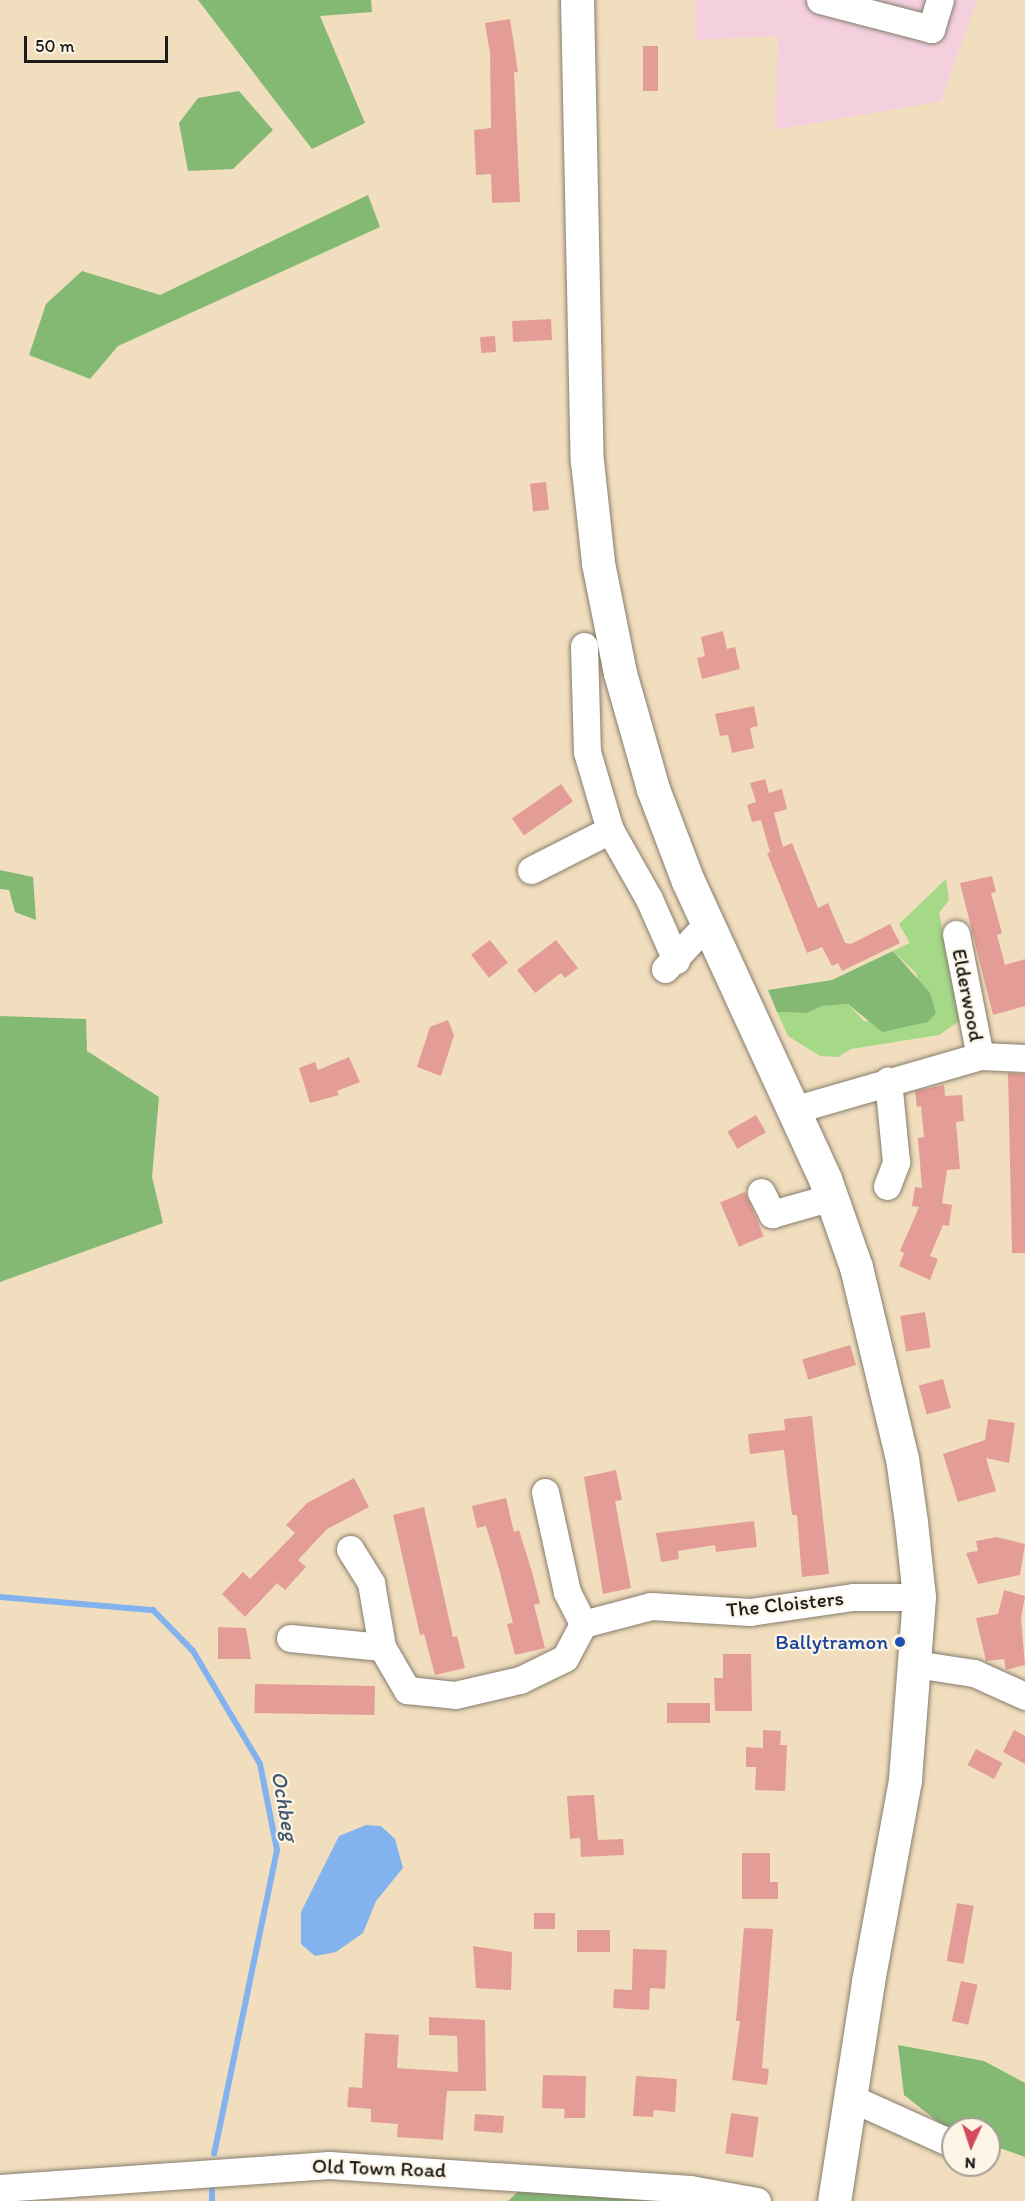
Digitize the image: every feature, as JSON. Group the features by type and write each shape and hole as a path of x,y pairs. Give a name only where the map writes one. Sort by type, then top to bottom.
{"main road":[{"path":"577,0 587,461 598,563 620,673 653,789 707,924 832,1197 856,1268 902,1458 919,1597 905,1780 834,2201"}],"street":[{"path":"820,0 931,30 940,0"},
{"path":"584,646 587,752 610,830 649,899 670,965 707,924"},
{"path":"531,870 610,830"},
{"name":"Elderwood","path":"956,934 980,1056"},
{"name":"Elderwood","path":"793,1110 888,1080 980,1056 1025,1058"},
{"path":"888,1080 896,1162 888,1186"},
{"path":"761,1192 772,1214 832,1197"},
{"path":"350,1549 371,1583 382,1647 407,1690 455,1695 520,1680 565,1658 583,1624 567,1592 545,1492"},
{"name":"The Cloisters","path":"583,1624 651,1606 750,1612 853,1597 919,1597"},
{"path":"290,1638 382,1647"},
{"path":"915,1664 974,1673 1025,1696"},
{"path":"851,2098 941,2139"},
{"name":"Old Town Road","path":"0,2188 329,2165 678,2188 757,2201"}],"shaded area":[{"path":"695,0 977,0 941,101 775,130 778,36 695,40"}],"green space":[{"path":"198,0 371,0 372,12 320,16 365,123 312,149"},
{"path":"239,91 273,130 233,169 188,171 179,123 198,98"},
{"path":"368,195 380,227 118,346 90,379 29,355 46,304 82,271 160,295"},
{"path":"0,870 33,877 36,920 15,912 9,890 0,889"},
{"path":"946,879 949,900 939,913 962,1019 939,1035 851,1049 838,1057 820,1056 788,1036 777,1012 807,1013 822,1006 848,1004 864,1021 907,1025 928,1022 916,973 893,951 910,943 899,924"},
{"path":"893,951 930,993 936,1013 928,1022 882,1032 848,1004 822,1006 807,1013 777,1012 768,990 832,980"},
{"path":"0,1016 86,1019 87,1051 159,1097 152,1177 163,1223 0,1282"},
{"path":"898,2045 984,2061 1025,2083 1025,2157 1001,2148 1001,2117 941,2117 941,2124 904,2095"},
{"path":"520,2190 652,2201 508,2201"}],"water":[{"path":"366,1825 381,1826 395,1839 403,1868 376,1901 363,1933 336,1952 315,1956 301,1944 301,1912 339,1836"}],"building":[{"path":"510,19 518,72 514,72 520,202 492,203 491,174 476,175 474,130 491,128 490,53 485,23"},
{"path":"643,46 658,46 658,91 643,91"},
{"path":"551,319 552,340 513,342 512,321"},
{"path":"495,336 496,352 481,353 480,337"},
{"path":"546,482 549,510 533,512 530,484"},
{"path":"723,631 727,649 735,647 740,669 702,679 697,658 705,656 701,637"},
{"path":"754,706 758,726 750,728 754,748 732,753 728,735 720,736 715,714"},
{"path":"765,779 769,793 782,789 787,809 774,813 783,847 792,843 818,908 828,903 845,943 851,944 890,924 900,943 842,971 838,963 832,966 822,947 807,953 767,853 770,852 761,820 752,822 747,805 756,802 750,783"},
{"path":"561,784 573,801 524,836 512,818"},
{"path":"992,876 996,892 991,893 1002,933 997,935 1005,965 1025,959 1025,1006 993,1015 960,883"},
{"path":"490,940 508,963 489,978 471,955"},
{"path":"556,940 578,968 565,978 561,973 535,993 517,970"},
{"path":"448,1020 454,1035 441,1076 417,1067 430,1027"},
{"path":"349,1057 360,1082 337,1091 339,1095 310,1103 299,1068 315,1062 318,1070"},
{"path":"1008,1073 1025,1074 1025,1253 1012,1253"},
{"path":"944,1085 945,1096 962,1095 964,1121 956,1122 960,1169 947,1170 942,1203 952,1205 949,1226 943,1225 930,1256 938,1259 930,1280 899,1266 904,1253 900,1251 919,1207 912,1206 915,1187 922,1188 918,1138 924,1137 921,1106 917,1107 915,1091"},
{"path":"756,1115 766,1132 737,1149 727,1132"},
{"path":"745,1192 764,1236 739,1247 720,1203"},
{"path":"925,1312 931,1348 906,1351 900,1316"},
{"path":"850,1345 856,1365 808,1380 802,1360"},
{"path":"943,1379 951,1408 927,1414 919,1385"},
{"path":"812,1416 829,1574 802,1577 797,1515 792,1515 784,1450 750,1454 748,1434 785,1430 784,1419"},
{"path":"988,1419 1015,1423 1009,1463 986,1458 996,1491 958,1502 943,1454 985,1440"},
{"path":"616,1470 622,1500 615,1501 631,1588 603,1594 584,1477"},
{"path":"354,1478 369,1507 327,1529 298,1560 306,1567 285,1590 277,1583 245,1617 222,1594 243,1572 250,1579 295,1533 286,1525 307,1503"},
{"path":"506,1498 514,1532 519,1530 532,1572 540,1603 534,1605 545,1648 515,1655 507,1624 513,1623 499,1569 486,1526 477,1528 472,1506"},
{"path":"424,1507 453,1637 457,1636 465,1668 435,1675 424,1634 420,1635 393,1515"},
{"path":"754,1521 757,1547 716,1552 715,1545 678,1551 679,1559 661,1562 656,1533"},
{"path":"997,1537 1025,1544 1020,1575 978,1584 966,1553 978,1551 976,1541"},
{"path":"1004,1590 1025,1596 1021,1618 1025,1665 1006,1670 1004,1659 986,1661 976,1618 998,1614"},
{"path":"218,1627 246,1628 251,1659 218,1659"},
{"path":"723,1654 751,1654 752,1711 715,1711 714,1678 723,1678"},
{"path":"255,1684 375,1686 374,1715 254,1713"},
{"path":"667,1703 710,1703 710,1723 667,1723"},
{"path":"763,1730 781,1731 780,1745 787,1745 785,1791 755,1790 756,1767 746,1767 746,1747 763,1748"},
{"path":"1014,1730 1025,1736 1025,1764 1003,1752"},
{"path":"976,1749 1002,1763 994,1779 968,1765"},
{"path":"594,1795 598,1840 623,1839 624,1855 581,1857 580,1838 570,1839 567,1796"},
{"path":"742,1853 770,1853 770,1882 778,1882 778,1899 742,1899"},
{"path":"957,1903 974,1906 963,1964 947,1961"},
{"path":"534,1913 555,1913 555,1929 534,1929"},
{"path":"744,1928 773,1929 762,2068 769,2069 767,2085 732,2080 740,2021 736,2021"},
{"path":"577,1930 610,1930 610,1952 577,1952"},
{"path":"473,1946 512,1952 511,1990 476,1988"},
{"path":"633,1949 667,1950 665,1989 650,1988 649,2010 613,2008 614,1989 632,1990"},
{"path":"961,1981 978,1985 968,2025 952,2021"},
{"path":"429,2017 485,2020 486,2091 447,2091 443,2140 397,2137 398,2124 371,2122 371,2109 347,2107 349,2087 362,2088 365,2033 399,2035 397,2068 458,2072 457,2036 429,2035"},
{"path":"543,2075 586,2076 585,2118 564,2118 565,2109 542,2108"},
{"path":"636,2076 677,2079 675,2112 654,2110 653,2117 633,2116"},
{"path":"731,2113 759,2117 753,2157 725,2154"},
{"path":"475,2114 504,2116 503,2133 474,2131"}],"waterway":[{"name":"Ochbeg","path":"0,1597 153,1610 193,1651 260,1764 277,1850 214,2154"},
{"name":"Ochbeg","path":"212,2185 212,2201"}],"place":[{"name":"Ballytramon","path":"900,1642"}]}
